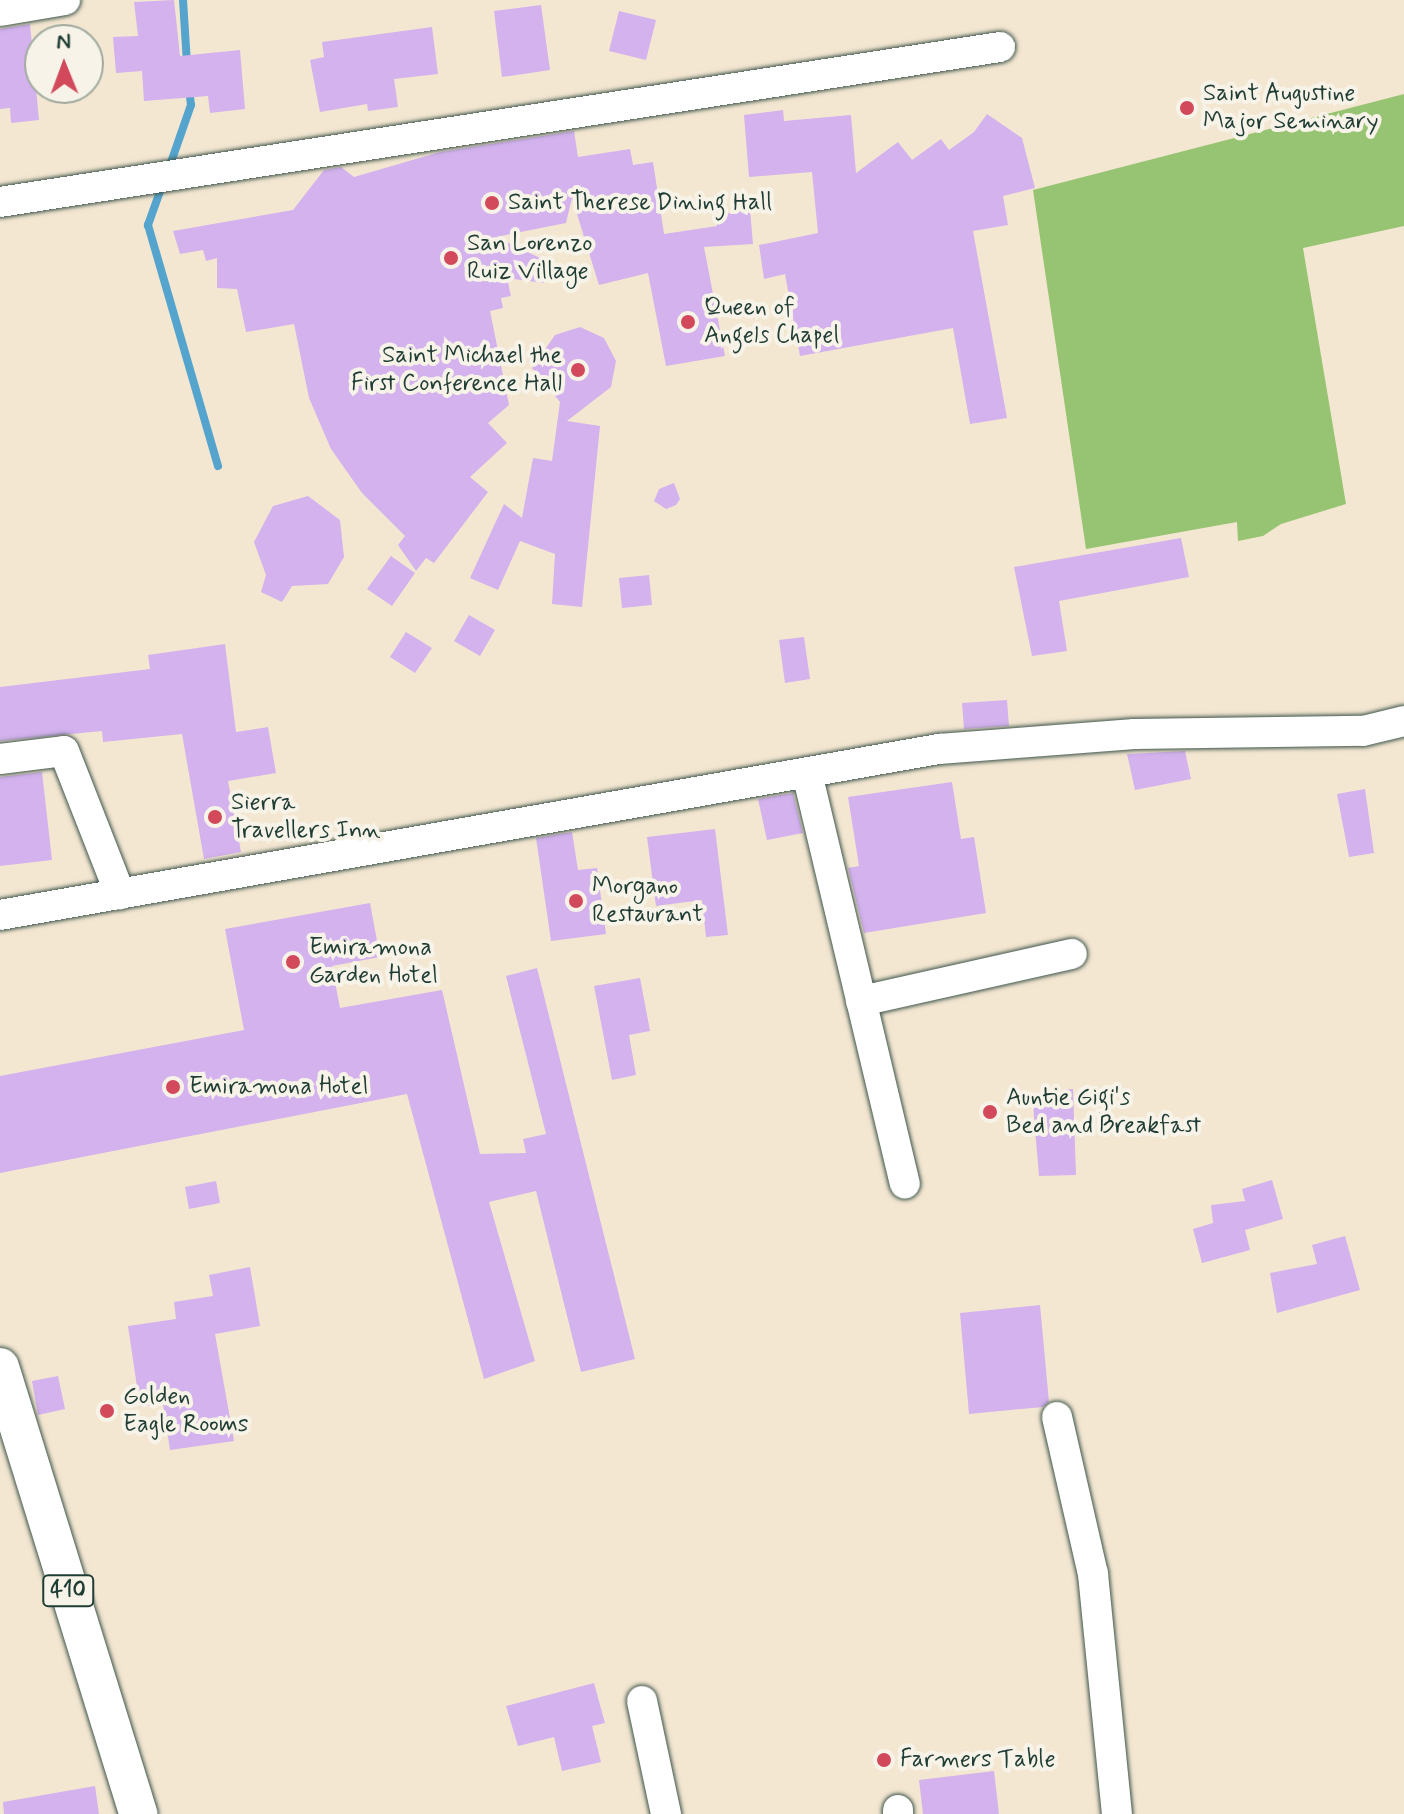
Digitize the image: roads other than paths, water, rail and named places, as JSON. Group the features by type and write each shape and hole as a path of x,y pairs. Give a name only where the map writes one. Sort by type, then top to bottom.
{"main road":[{"name":"410","path":"0,1367 138,1814"}],"street":[{"path":"0,11 65,0"},
{"path":"0,202 1000,47"},
{"path":"0,915 939,749 1134,734 1363,731 1404,721"},
{"path":"0,759 64,751 120,894"},
{"path":"807,773 905,1183"},
{"path":"861,1001 1072,954"},
{"path":"1057,1417 1093,1574 1117,1814"},
{"path":"642,1701 666,1814"}],"waterway":[{"path":"183,0 187,63"},
{"path":"168,171 191,105 189,88"},
{"path":"163,183 148,225 218,466"}],"place":[{"name":"Saint Augustine Major Seminary","path":"1187,108"},
{"name":"Saint Therese Dining Hall","path":"492,203"},
{"name":"San Lorenzo Ruiz Village","path":"451,258"},
{"name":"Queen of Angels Chapel","path":"688,322"},
{"name":"Saint Michael the First Conference Hall","path":"578,370"},
{"name":"Sierra Travellers Inn","path":"215,817"},
{"name":"Morgano Restaurant","path":"576,901"},
{"name":"Emiramona Garden Hotel","path":"293,962"},
{"name":"Emiramona Hotel","path":"173,1087"},
{"name":"Auntie Gigi's Bed and Breakfast","path":"990,1112"},
{"name":"Golden Eagle Rooms","path":"107,1411"},
{"name":"Farmers Table","path":"884,1760"}]}
